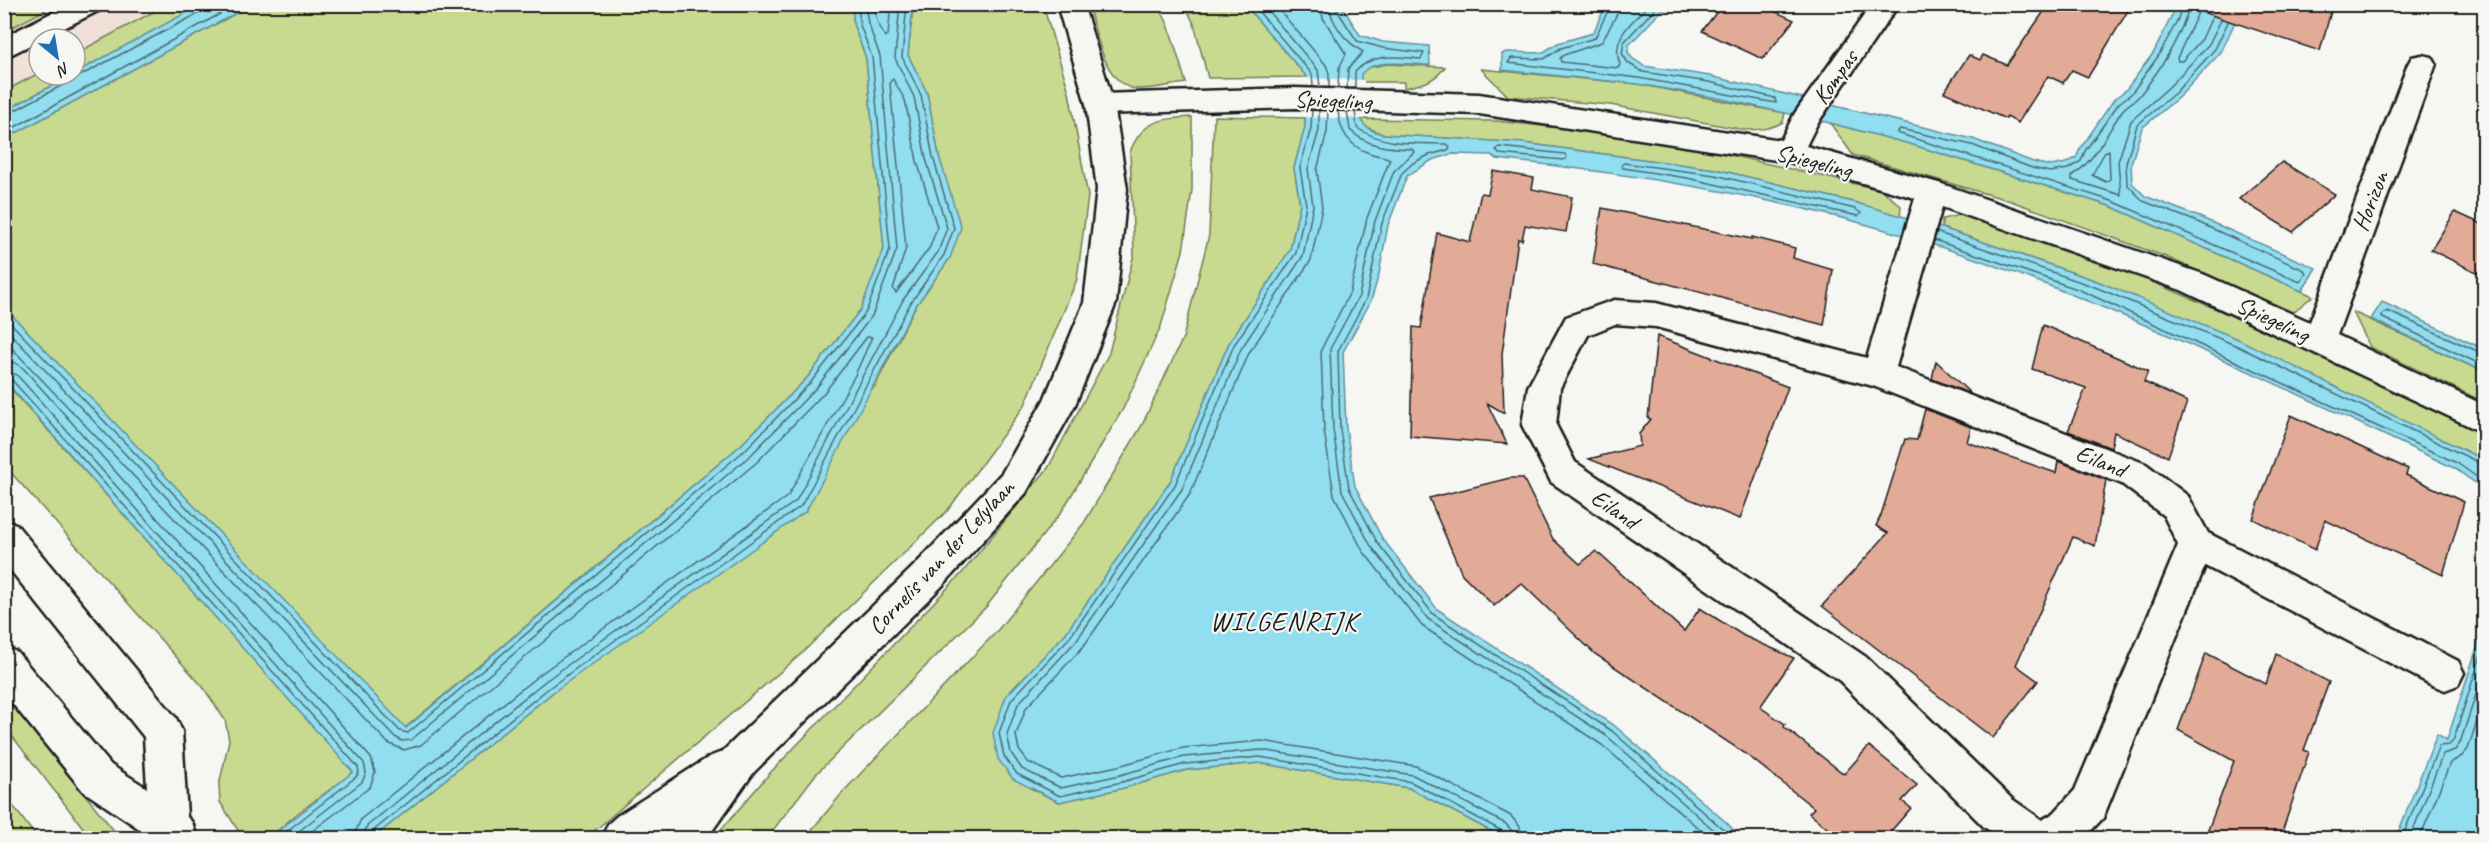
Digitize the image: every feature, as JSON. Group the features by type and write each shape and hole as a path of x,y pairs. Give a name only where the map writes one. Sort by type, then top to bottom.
{"street":[{"path":"4,49 91,4"},
{"name":"Cornelis van der Lelylaan","path":"683,838 740,759 929,575 1014,483 1059,405 1100,303 1113,189 1100,104 1070,4"},
{"name":"Kompas","path":"1789,152 1805,120 1886,4"},
{"name":"Horizon","path":"2319,340 2422,63"},
{"name":"Spiegeling","path":"1100,104 1295,98 1479,104 1789,152 1932,192 2192,282 2319,340 2484,420"},
{"path":"1878,374 1932,192"},
{"name":"Eiland","path":"2034,838 1998,813 1853,669 1563,472 1539,424 1544,387 1577,326 1614,312 1656,315 1878,374 2134,474 2176,506 2196,544"},
{"path":"4,535 163,732 174,832"},
{"path":"2048,838 2068,827 2089,804 2196,544 2445,673"},
{"path":"4,664 97,778 174,832"},
{"name":"Cornelis van der Lelylaan","path":"622,838 740,759"}],"shaded area":[{"path":"5,5 202,5 87,67 87,27 27,27 27,87 49,87 5,111"}],"green space":[{"path":"5,4 55,4 55,5 5,31"},
{"path":"166,5 202,5 87,67 87,48"},
{"path":"251,5 852,5 854,26 866,58 884,249 861,309 807,378 741,445 405,728 5,308 5,139"},
{"path":"913,5 1043,5 1069,92 1088,196 1077,279 1025,405 948,510 800,655 586,838 373,838 552,693 875,386 915,307 950,258 939,156 927,93 908,55"},
{"path":"1088,5 1158,5 1168,24 1186,83 1138,89 1126,86 1117,79 1103,56"},
{"path":"1185,5 1245,5 1307,77 1208,78 1194,24"},
{"path":"1388,64 1445,67 1432,79 1404,88 1404,82 1361,82 1360,74 1365,68"},
{"path":"1481,69 1638,84 1785,113 1783,122 1765,129 1745,130 1610,105 1508,96"},
{"path":"27,79 27,87 49,87 5,111 5,91"},
{"path":"1214,116 1305,118 1305,127 1294,168 1300,204 1290,250 1229,343 1170,482 1066,633 1006,696 1030,788 1059,802 1124,788 1186,770 1259,763 1409,788 1504,838 805,838 844,791 997,631 1084,523 1142,425 1183,338 1209,235"},
{"path":"1192,117 1192,190 1183,251 1161,326 1123,409 1062,511 986,607 816,774 767,838 714,838 770,773 962,573 1048,468 1109,353 1134,254 1130,152 1140,133 1154,123"},
{"path":"1361,119 1496,121 1608,133 1708,150 1882,190 1901,206 1900,217 1857,203 1715,169 1523,143 1382,134 1362,125"},
{"path":"1830,123 1910,144 2110,206 2313,296 2292,313 2166,257 2011,201 1853,155"},
{"path":"1963,214 2143,278 2306,347 2484,434 2484,460 2347,394 2097,281 1942,228 1942,219"},
{"path":"2353,312 2484,372 2484,402 2370,347"},
{"path":"4,381 354,772 298,813 269,838 243,838 220,802 219,786 229,740 225,720 203,687 5,466"},
{"path":"4,695 120,838 91,838 5,727"},
{"path":"5,795 37,838 5,838"}],"water":[{"path":"202,4 251,5 5,139 5,111 49,87 87,87 87,66"},
{"path":"852,5 913,5 908,55 927,93 939,156 961,228 950,258 915,307 806,511 552,693 373,838 269,838 353,772 5,381 5,308 406,728 741,445 807,378 861,309 884,249 866,58 854,26"},
{"path":"1245,5 1341,5 1360,35 1383,42 1429,46 1430,65 1403,63 1375,65 1361,74 1361,119 1375,132 1523,143 1715,169 1857,203 1942,228 2097,281 2238,339 2484,460 2484,489 2454,468 2161,332 2011,271 1934,245 1857,222 1722,191 1632,176 1496,159 1491,155 1453,154 1432,160 1407,176 1388,225 1379,274 1371,301 1343,352 1346,428 1355,486 1382,538 1437,609 1616,727 1727,823 1741,838 1504,838 1409,788 1259,763 1186,770 1124,788 1059,802 1013,779 998,759 993,733 1006,696 1066,633 1170,482 1229,343 1290,250 1300,204 1294,168 1305,127 1307,77"},
{"path":"1606,5 1667,5 1629,45 1628,52 1632,58 1644,66 1710,76 1973,139 2033,162 2051,166 2076,158 2115,98 2126,90 2154,52 2177,5 2243,5 2221,52 2180,96 2142,128 2131,164 2132,183 2145,196 2316,268 2302,291 2110,206 1910,144 1830,123 1718,98 1638,84 1502,70 1502,54 1506,52 1542,53 1558,43 1593,33"},
{"path":"2382,302 2484,349 2484,372 2371,319"},
{"path":"2484,626 2484,838 2396,838 2437,734 2447,740"}],"pier":[{"path":"1304,78 1364,80 1364,119 1303,117"}],"building":[{"path":"1723,4 1758,4 1794,20 1763,59 1702,31"},
{"path":"2049,4 2132,4 2088,77 2072,70 2063,83 2048,76 2018,123 1944,92 1969,55 1980,60 1983,55 2007,65"},
{"path":"2203,4 2333,4 2320,51 2202,12"},
{"path":"2282,162 2335,194 2293,232 2239,199"},
{"path":"1493,171 1534,178 1532,189 1572,197 1566,232 1525,225 1522,240 1518,239 1502,354 1504,413 1487,403 1507,444 1410,436 1413,327 1421,328 1437,233 1470,242 1481,193 1488,194"},
{"path":"1602,208 1752,239 1752,237 1795,248 1793,258 1833,270 1824,325 1593,264"},
{"path":"2455,212 2484,225 2484,276 2431,250"},
{"path":"2043,325 2148,371 2144,382 2187,402 2168,457 2114,432 2111,448 2068,431 2086,388 2032,369"},
{"path":"1657,336 1788,387 1740,519 1589,459 1640,446 1639,434 1651,419 1648,418"},
{"path":"1936,361 1971,394 1932,379"},
{"path":"1925,409 1971,427 1967,442 2056,473 2058,461 2106,480 2095,546 2073,537 2016,665 2038,681 1993,738 1822,606 1888,533 1876,526 1905,439 1917,440"},
{"path":"2291,415 2408,469 2406,475 2464,502 2443,575 2325,520 2315,550 2253,519"},
{"path":"1510,478 1523,478 1553,539 1580,564 1596,551 1684,631 1700,608 1744,636 1794,658 1760,707 1785,724 1784,727 1844,774 1869,746 1917,785 1902,801 1911,808 1885,838 1839,838 1809,813 1814,808 1746,754 1595,654 1521,583 1494,606 1462,574 1429,498"},
{"path":"2206,653 2266,684 2276,654 2329,682 2304,750 2309,752 2280,838 2205,838 2234,761 2178,730"}],"district":[{"name":"WILGENRIJK","path":"1284,621"}]}
